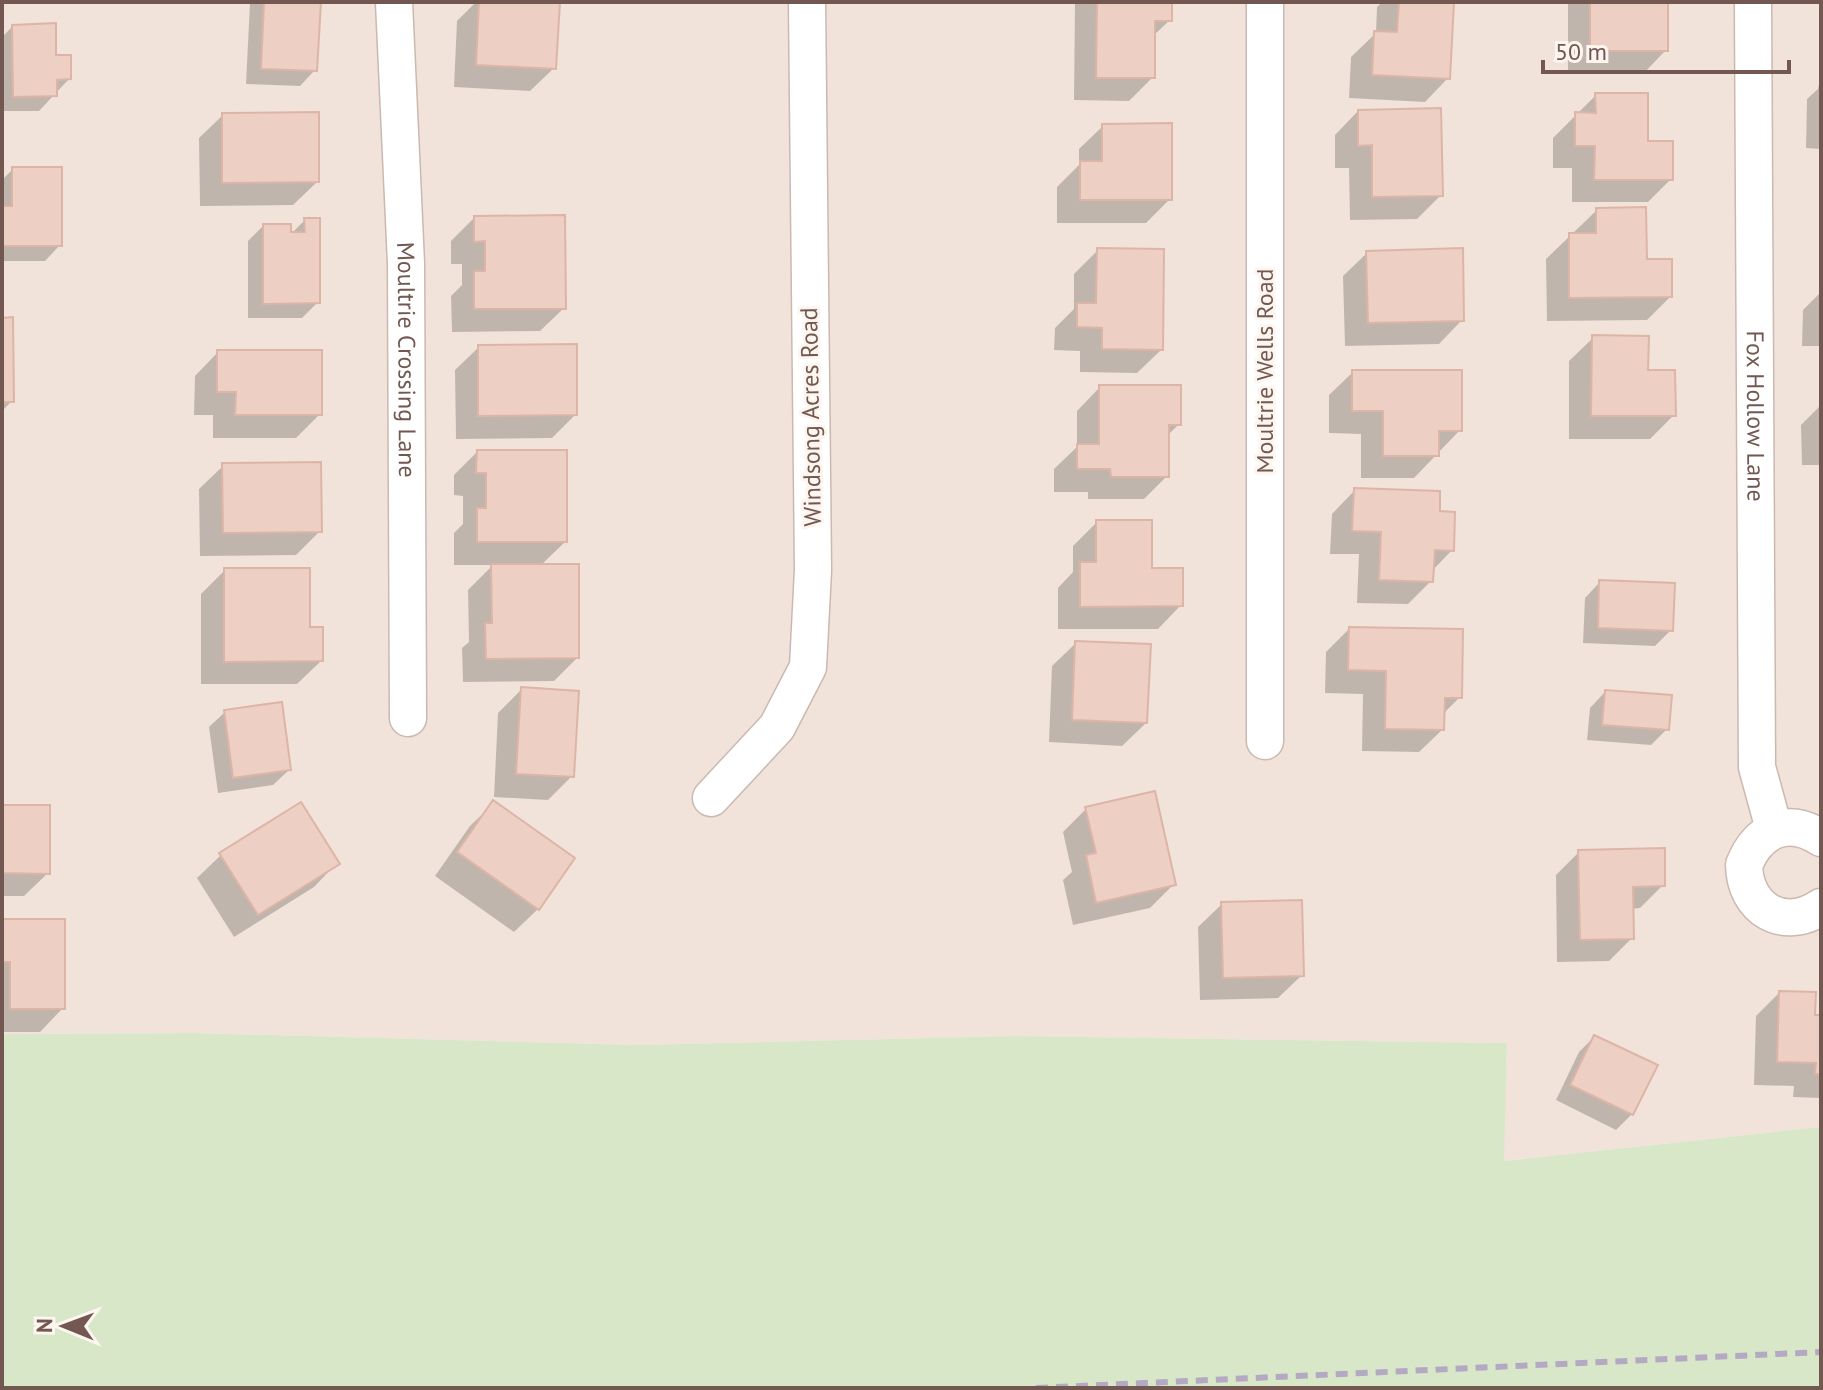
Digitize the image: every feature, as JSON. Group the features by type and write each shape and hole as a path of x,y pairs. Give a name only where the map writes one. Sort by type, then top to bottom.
{"street":[{"name":"Moultrie Crossing Lane","path":"394,2 406,263 408,718"},
{"name":"Windsong Acres Road","path":"711,798 777,727 808,667 813,570 807,2"},
{"name":"Moultrie Wells Road","path":"1265,2 1265,741"},
{"name":"Fox Hollow Lane","path":"1753,2 1757,767 1774,829"},
{"path":"1821,838 1806,829 1790,826 1774,829 1760,837 1744,865 1744,881 1750,896 1760,908 1774,916 1792,919 1821,907"}],"shaded area":[{"path":"2,2 1821,2 1821,1127 1503,1161 1507,1043 1014,1036 637,1045 196,1033 2,1034"}],"green space":[{"path":"196,1033 637,1045 1014,1036 1507,1043 1504,1161 1821,1127 1821,1388 2,1388 2,1034"}],"building":[{"path":"264,2 321,2 317,71 261,69"},
{"path":"479,2 560,2 556,69 476,65"},
{"path":"1097,2 1172,2 1172,21 1155,21 1155,78 1096,78"},
{"path":"1399,2 1454,2 1450,79 1372,75 1374,31 1397,32"},
{"path":"1590,2 1668,2 1668,51 1590,51"},
{"path":"56,23 56,55 71,55 71,79 57,80 57,96 13,97 12,25"},
{"path":"1595,93 1648,93 1648,141 1673,141 1673,180 1594,180 1595,146 1575,146 1575,112 1596,113"},
{"path":"1441,108 1443,196 1372,197 1372,145 1358,146 1358,110"},
{"path":"319,112 319,182 222,183 222,113"},
{"path":"1172,123 1172,200 1080,200 1080,161 1102,161 1102,124"},
{"path":"12,167 62,167 62,246 2,246 2,206 12,206"},
{"path":"1646,207 1647,259 1672,259 1672,297 1569,298 1569,233 1596,233 1596,208"},
{"path":"565,215 566,309 474,309 474,271 485,271 485,241 474,242 474,216"},
{"path":"304,218 320,218 320,303 263,304 263,224 291,224 291,232 305,232"},
{"path":"1097,248 1164,249 1163,350 1102,349 1102,328 1077,327 1077,303 1096,303"},
{"path":"1463,248 1464,321 1368,323 1366,251"},
{"path":"13,317 14,402 2,402 2,318"},
{"path":"1592,335 1649,336 1648,370 1675,370 1676,416 1591,416"},
{"path":"577,344 577,415 478,416 478,345"},
{"path":"217,350 322,350 322,415 235,415 236,392 217,392"},
{"path":"1352,370 1462,370 1462,431 1439,431 1439,456 1383,456 1383,411 1352,411"},
{"path":"1099,385 1181,385 1181,425 1169,425 1169,477 1111,477 1110,469 1077,469 1077,444 1099,444"},
{"path":"477,450 567,450 567,542 477,542 477,508 486,508 486,473 476,473"},
{"path":"321,462 322,532 223,533 222,463"},
{"path":"1354,488 1440,491 1440,511 1455,512 1454,551 1435,550 1433,582 1379,580 1381,532 1352,531"},
{"path":"1096,520 1152,520 1152,568 1183,568 1183,606 1080,607 1080,562 1096,562"},
{"path":"491,564 579,564 579,658 486,659 485,623 492,623"},
{"path":"224,568 310,568 310,627 323,627 323,661 224,662"},
{"path":"1599,580 1675,583 1673,631 1598,628"},
{"path":"1349,627 1463,629 1462,698 1445,698 1444,730 1385,729 1386,671 1348,670"},
{"path":"1075,641 1151,644 1147,723 1072,720"},
{"path":"521,687 579,691 574,777 516,774"},
{"path":"1605,690 1672,695 1669,730 1602,725"},
{"path":"282,702 291,770 233,778 224,710"},
{"path":"1155,791 1176,885 1096,903 1086,855 1096,853 1085,807"},
{"path":"493,800 575,858 539,910 457,852"},
{"path":"301,802 340,864 258,915 219,853"},
{"path":"2,805 50,805 50,874 2,873"},
{"path":"1665,848 1665,886 1633,887 1634,939 1580,940 1578,850"},
{"path":"1302,900 1304,976 1223,978 1221,902"},
{"path":"2,919 65,919 65,1009 10,1009 10,962 2,962"},
{"path":"1779,991 1816,992 1815,1015 1821,1015 1821,1074 1815,1074 1816,1063 1777,1062"},
{"path":"1594,1035 1658,1065 1633,1115 1570,1085"}],"railway":[{"path":"1036,1388 1821,1352"}]}
